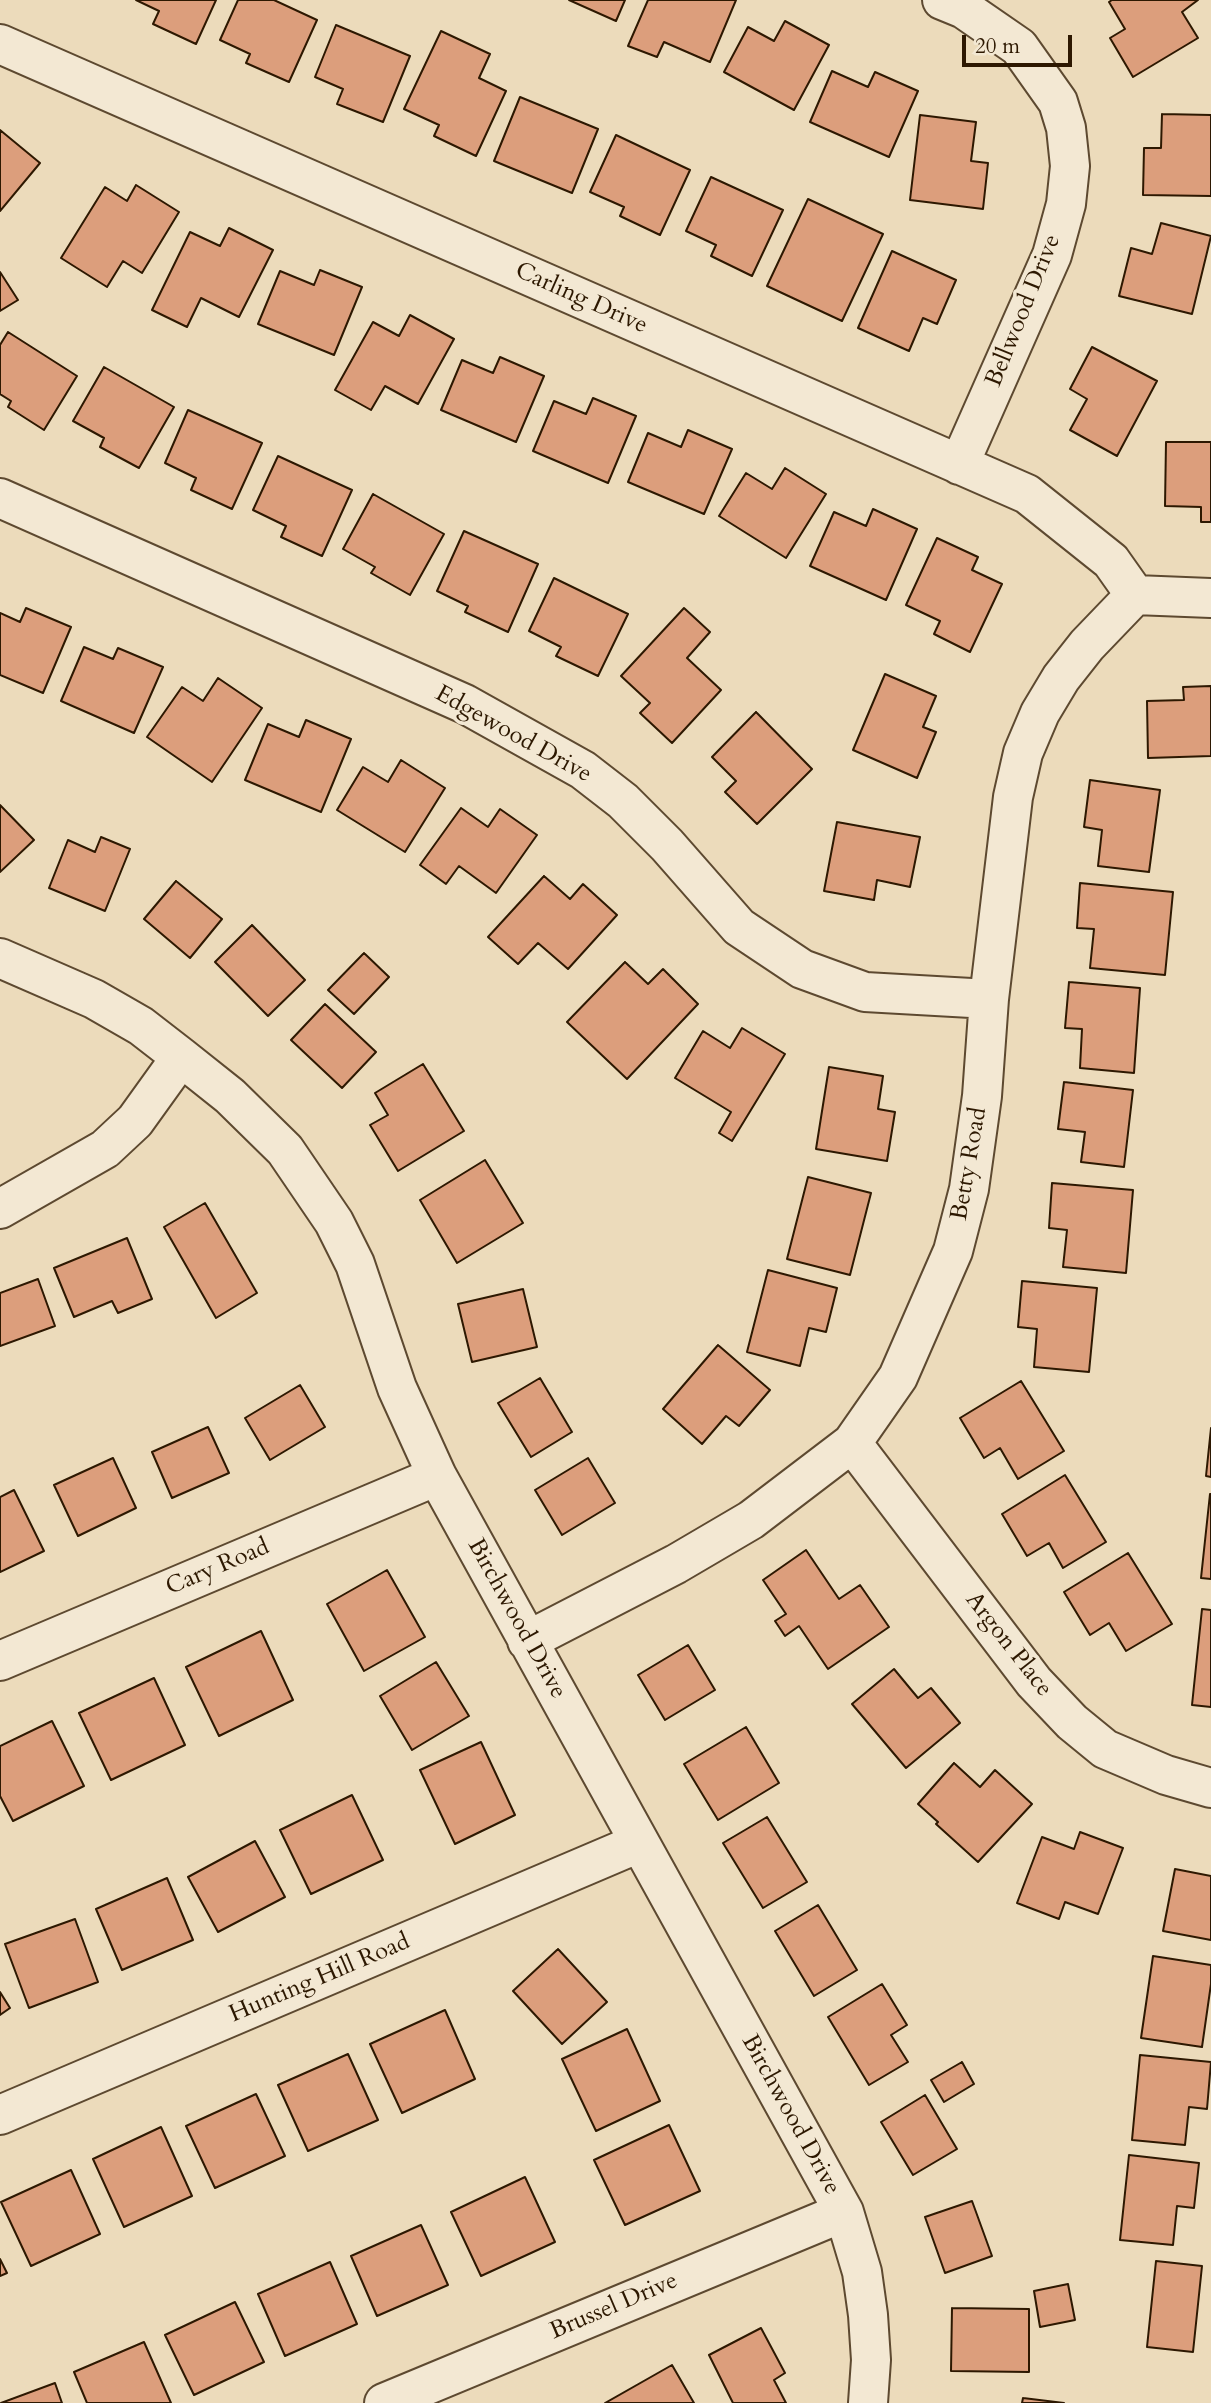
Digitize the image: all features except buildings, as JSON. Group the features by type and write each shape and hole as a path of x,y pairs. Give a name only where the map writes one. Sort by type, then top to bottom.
{"street":[{"name":"Bellwood Drive","path":"942,0 964,9 1019,47 1058,102 1066,128 1070,166 1066,204 1052,255 959,465"},
{"name":"Carling Drive","path":"0,44 1027,494 1111,561 1135,595"},
{"name":"Edgewood Drive","path":"0,498 465,704 583,770 623,801 667,845 739,927 802,969 865,992 989,999"},
{"path":"1135,595 1211,598"},
{"name":"Betty Road","path":"527,1641 676,1564 751,1520 852,1443 898,1377 953,1251 971,1176 982,1096 989,999 1013,797 1023,753 1040,713 1061,678 1087,645 1135,595"},
{"name":"Birchwood Drive","path":"0,958 94,999 141,1026 181,1057 230,1096 285,1150 334,1222 355,1264 397,1388 437,1476 844,2212 862,2272 868,2315 871,2360 868,2403"},
{"path":"0,1209 105,1149 135,1121 181,1057"},
{"name":"Argon Place","path":"852,1443 1034,1682 1072,1722 1105,1749 1166,1775 1211,1788"},
{"name":"Cary Road","path":"0,1661 437,1476"},
{"name":"Hunting Hill Road","path":"0,2115 639,1843"},
{"name":"Brussel Drive","path":"384,2403 844,2212"}]}
